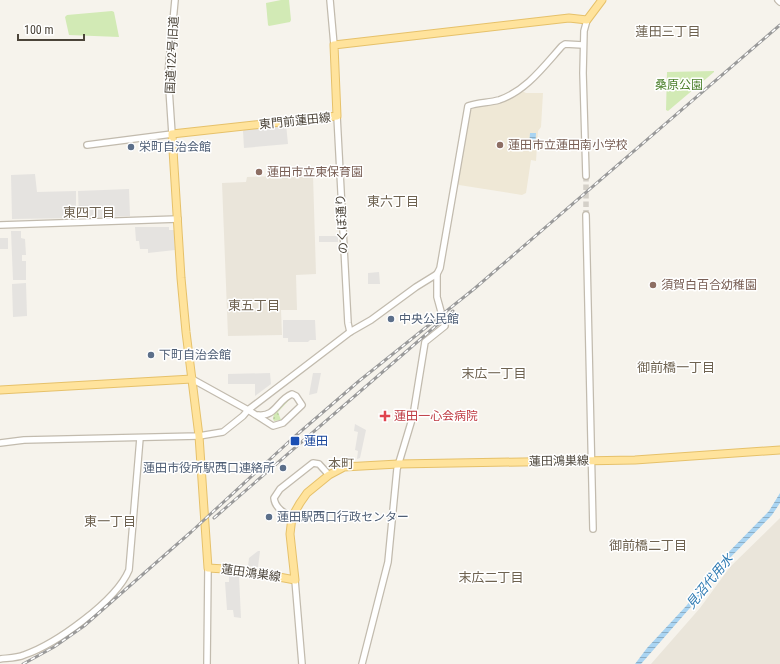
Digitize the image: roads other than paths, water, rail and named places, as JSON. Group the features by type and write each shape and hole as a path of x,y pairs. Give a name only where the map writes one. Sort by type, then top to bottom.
{"main road":[{"path":"334,44 569,18 587,20 602,0"},
{"name":"東門前蓮田線","path":"172,134 337,116 334,44"},
{"path":"0,390 192,379 181,278 172,134"},
{"name":"蓮田鴻巣線","path":"192,379 199,436 208,568 241,570 295,580 290,534 292,517 303,498 329,474 344,467 398,464 655,459 780,450"}],"street":[{"name":"国道122号旧道","path":"172,134 168,74 175,0"},
{"path":"330,0 334,44"},
{"path":"586,176 584,31 587,20"},
{"path":"362,664 388,562 398,464 413,416 426,342 445,326 437,297 437,274 440,268 468,106 498,100 511,94 525,86 562,46 584,45"},
{"name":"のくぼ通り","path":"337,116 348,323 350,332"},
{"path":"87,145 172,134"},
{"path":"586,215 593,529"},
{"path":"0,225 178,219"},
{"path":"0,443 24,440 199,436 223,432 243,416 248,410 350,332 366,323 437,274"},
{"path":"192,379 258,415 273,426"},
{"path":"258,415 268,415 279,403 292,394 296,396 302,405 283,423 273,426"},
{"path":"273,410 271,418 273,426"},
{"path":"0,659 24,655 69,631 118,590 130,570 140,438"},
{"path":"292,517 283,512 276,505 274,498 278,491 313,463 319,464 329,474"},
{"path":"207,664 208,568"},
{"path":"295,580 302,664"}],"water":[{"path":"530,133 536,133 535,149 529,149"},
{"name":"見沼代用水","path":"780,493 780,503 772,515 717,571 696,601 641,664 635,664 647,648 687,605 717,564 769,511"}],"tunnel":[{"path":"586,176 586,215"}],"railway":[{"path":"23,664 54,647 84,626 191,532 293,438 359,381 474,289 780,25"},
{"path":"214,518 453,311"}],"place":[{"name":"蓮田市立蓮田南小学校","path":"500,145"},
{"name":"栄町自治会館","path":"131,147"},
{"name":"蓮田市立東保育園","path":"259,172"},
{"name":"須賀白百合幼稚園","path":"653,285"},
{"name":"中央公民館","path":"391,319"},
{"name":"下町自治会館","path":"151,355"},
{"name":"蓮田一心会病院","path":"385,416"},
{"name":"蓮田","path":"295,441"},
{"name":"蓮田市役所駅西口連絡所","path":"283,468"},
{"name":"蓮田駅西口行政センター","path":"269,517"}],"district":[{"name":"蓮田三丁目","path":"668,31"},
{"name":"東六丁目","path":"393,201"},
{"name":"東四丁目","path":"89,212"},
{"name":"東五丁目","path":"254,305"},
{"name":"御前橋一丁目","path":"676,367"},
{"name":"末広一丁目","path":"494,373"},
{"name":"本町","path":"341,463"},
{"name":"東一丁目","path":"110,521"},
{"name":"御前橋二丁目","path":"648,545"},
{"name":"末広二丁目","path":"491,577"}],"park label":[{"name":"桑原公園","path":"679,85"}]}
